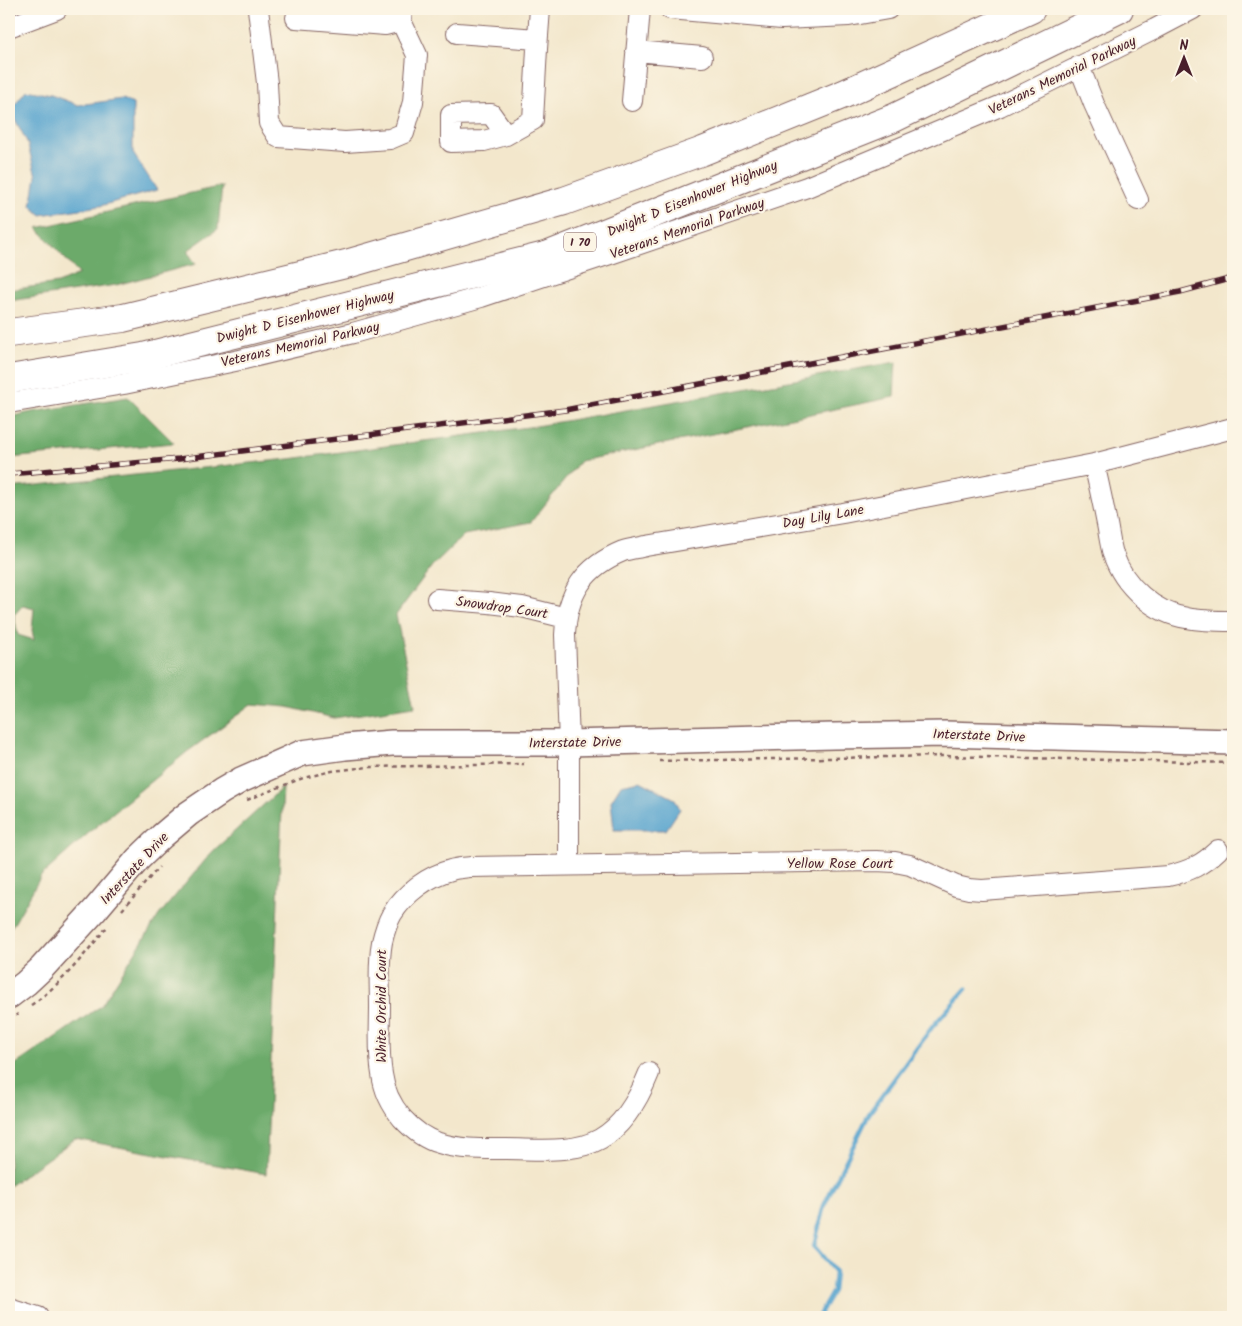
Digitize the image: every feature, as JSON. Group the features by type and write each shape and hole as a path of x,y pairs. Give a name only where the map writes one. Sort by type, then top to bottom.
{"highway":[{"path":"9,333 123,318 350,263 564,201 702,151 844,94 1031,9"},
{"name":"Dwight D Eisenhower Highway","path":"9,379 143,357 549,254 894,118 1119,9"}],"main road":[{"name":"Interstate Drive","path":"9,996 41,970 138,859 188,814 204,802 235,784 302,753 392,743 569,743 945,734 1233,742"}],"street":[{"path":"9,27 56,9"},
{"path":"258,9 267,83 269,124 278,136 345,142 390,139 404,133 413,102 417,55 402,15 385,25 296,18"},
{"path":"506,135 533,120 540,9"},
{"path":"632,100 640,9"},
{"path":"670,9 782,19 849,16 888,9"},
{"name":"Veterans Memorial Parkway","path":"9,403 124,384 240,360 353,333 481,296 613,253 807,187 1000,106 1193,9"},
{"path":"457,33 538,38"},
{"path":"636,51 702,57"},
{"path":"1079,66 1094,104 1138,200"},
{"name":"Day Lily Lane","path":"569,865 566,618 570,602 578,587 590,572 606,559 625,551 646,546 843,513 1094,464 1233,428"},
{"path":"1094,464 1113,554 1130,584 1140,595 1170,614 1187,618 1233,621"},
{"name":"Snowdrop Court","path":"437,599 522,607 566,618"},
{"name":"Yellow Rose Court","path":"569,865 895,862 910,865 956,886 989,890 1168,876 1183,873 1197,867 1218,850"},
{"name":"White Orchid Court","path":"569,865 470,867 452,870 437,875 424,883 411,892 401,903 392,914 385,928 380,959 380,1054 381,1074 385,1089 391,1102 402,1117 426,1138 438,1143 467,1149 567,1148 585,1145 599,1139 610,1131 628,1111 644,1086 649,1074"},
{"path":"9,1308 38,1317"}],"green space":[{"path":"222,186 218,229 187,251 196,264 116,285 9,301 9,290 58,283 79,274 37,228"},
{"path":"896,362 894,397 580,461 531,522 464,535 432,566 396,615 415,706 334,718 287,707 252,704 187,752 144,787 41,876 9,930 9,488 289,459 536,426","holes":["23,605 34,608 32,630 34,640 18,635 14,615"]},
{"path":"128,397 174,443 9,458 9,417"},
{"path":"283,787 266,1174 75,1139 9,1186 9,1069 101,1006 159,915 212,852"}],"water":[{"path":"26,90 51,95 78,105 122,99 133,104 133,153 157,190 100,206 41,215 31,206 36,176 27,142 10,110"},
{"path":"640,781 675,799 680,809 666,830 614,830 611,801 621,785"}],"waterway":[{"path":"818,1317 833,1291 835,1272 814,1246 824,1205 870,1112 933,1026 966,989"}],"railway":[{"path":"9,474 179,459 565,410 1180,292 1233,278"}]}
